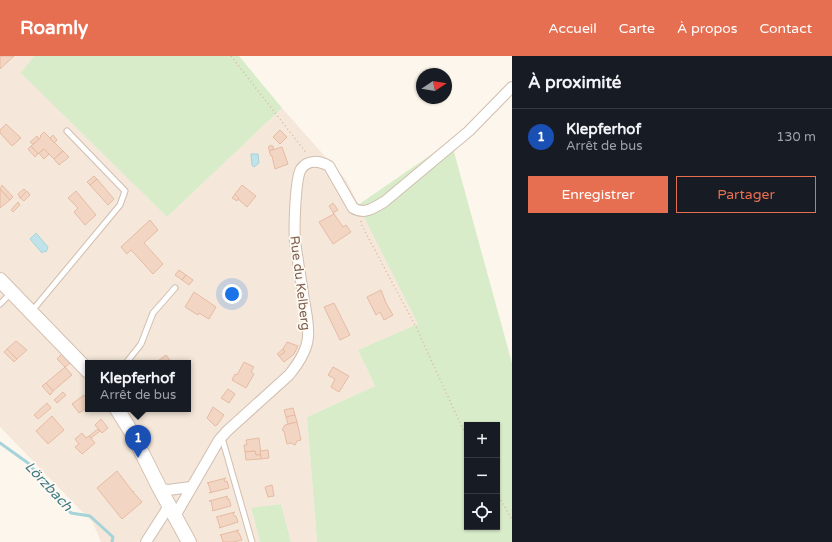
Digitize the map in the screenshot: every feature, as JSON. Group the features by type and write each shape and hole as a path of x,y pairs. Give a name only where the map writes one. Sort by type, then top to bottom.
{"main road":[{"path":"0,280 85,368"},
{"path":"119,412 132,433 189,542"}],"street":[{"path":"313,162 323,163 329,166 353,208 363,212 372,210 384,202 469,131 512,87"},
{"name":"Rue du Kelberg","path":"146,542 191,487 226,431 289,375 297,365 306,346 308,338 307,318 295,242 294,219 301,169 307,164 313,162"},
{"path":"160,489 168,490 191,487"}],"lane":[{"path":"31,312 120,205 126,191 67,131"},
{"path":"128,360 141,344 153,313 175,288"},
{"path":"0,304 12,292"},
{"path":"222,437 252,542"}],"path":[{"path":"231,56 313,162"},
{"path":"358,211 362,226 416,327 464,431"},
{"path":"498,494 512,520"}],"shaded area":[{"path":"0,56 34,56 22,73 167,217 282,108 346,180 419,324 358,350 375,386 307,417 317,542 291,542 281,504 251,509 260,542 101,542 93,523 0,427"}],"green space":[{"path":"34,56 239,56 282,108 167,217 21,73"},
{"path":"451,141 512,363 512,542 317,542 307,417 375,386 358,350 418,324 358,205"},
{"path":"281,504 291,542 260,542 251,508"}],"water":[{"path":"251,154 258,154 259,163 254,167 252,165"},
{"path":"36,233 48,247 46,252 44,251 42,253 30,239"}],"building":[{"path":"0,56 14,56 0,69"},
{"path":"6,124 21,138 12,146 0,133 0,130"},
{"path":"280,130 287,137 280,144 273,137"},
{"path":"44,132 63,151 54,159 44,149 38,154 31,146 41,137 40,136"},
{"path":"53,135 57,140 54,143 50,138"},
{"path":"37,136 39,139 33,144 30,142"},
{"path":"271,145 274,148 271,151 268,148"},
{"path":"31,146 38,154 35,157 28,149"},
{"path":"282,147 288,164 275,169 272,156 269,151"},
{"path":"44,149 49,154 44,159 39,153"},
{"path":"63,151 69,157 59,165 54,159"},
{"path":"94,176 97,179 90,185 87,182"},
{"path":"97,179 114,199 108,205 90,185"},
{"path":"2,185 13,197 10,200 0,189"},
{"path":"242,185 256,196 247,207 235,194"},
{"path":"0,189 10,200 0,208"},
{"path":"24,189 27,192 20,198 18,194"},
{"path":"27,191 30,195 24,201 20,198"},
{"path":"76,191 96,215 85,225 74,212 78,208 68,198"},
{"path":"235,194 239,198 237,201 232,198"},
{"path":"18,202 20,205 13,212 11,210"},
{"path":"333,203 338,210 333,213 329,206"},
{"path":"334,214 343,227 346,225 351,232 333,244 319,222"},
{"path":"150,220 158,230 144,243 163,264 153,274 131,250 127,254 121,247"},
{"path":"179,270 186,275 182,280 175,275"},
{"path":"186,275 193,280 189,285 182,280"},
{"path":"381,290 393,315 384,320 380,312 376,315 367,297"},
{"path":"194,292 216,307 209,319 199,313 198,315 185,307"},
{"path":"334,303 350,335 340,340 324,307"},
{"path":"16,341 27,350 17,359 7,349"},
{"path":"287,342 298,346 294,354 284,362 279,356 285,352 283,349"},
{"path":"7,349 17,359 14,362 4,352"},
{"path":"283,349 285,352 279,356 277,354"},
{"path":"62,354 70,363 65,367 57,359"},
{"path":"166,355 170,360 159,360"},
{"path":"244,362 254,367 251,372 254,374 246,388 232,380 235,374 237,375"},
{"path":"65,367 72,375 53,391 46,383"},
{"path":"333,367 349,376 339,392 331,387 335,379 328,375"},
{"path":"46,383 53,391 50,395 42,386"},
{"path":"228,389 235,394 229,403 221,398"},
{"path":"63,392 66,395 57,403 54,400"},
{"path":"84,395 85,396 85,409 79,413 72,404"},
{"path":"47,403 51,408 38,419 34,415"},
{"path":"213,407 224,415 215,426 207,418"},
{"path":"293,408 295,415 286,417 284,410"},
{"path":"295,415 297,422 288,424 286,417"},
{"path":"52,416 64,430 48,444 36,431"},
{"path":"101,419 108,428 102,433 95,425"},
{"path":"297,422 301,440 297,441 295,445 291,443 287,444 284,431 282,430 285,425"},
{"path":"98,429 100,431 91,438 89,436"},
{"path":"82,433 86,438 89,436 95,443 82,454 75,447 79,444 75,439"},
{"path":"259,438 261,455 256,455 255,451 245,452 244,445 247,445 246,440"},
{"path":"268,450 269,458 261,459 260,451"},
{"path":"255,451 256,455 261,455 261,459 246,460 245,452"},
{"path":"117,471 142,502 122,519 97,488"},
{"path":"226,478 224,479 225,482 227,481 229,488 209,493 211,492 207,483"},
{"path":"272,485 274,496 268,497 265,487"},
{"path":"228,496 227,499 229,499 231,506 212,511 211,501 209,501"},
{"path":"235,512 233,513 238,522 219,528 220,527 216,517"},
{"path":"239,530 237,531 242,540 223,542 220,535"}],"waterway":[{"name":"Lörzbach","path":"0,443 28,463 71,513 90,516 113,537 112,542"}],"place":[{"name":"Klepferhof","path":"138,458"}]}
